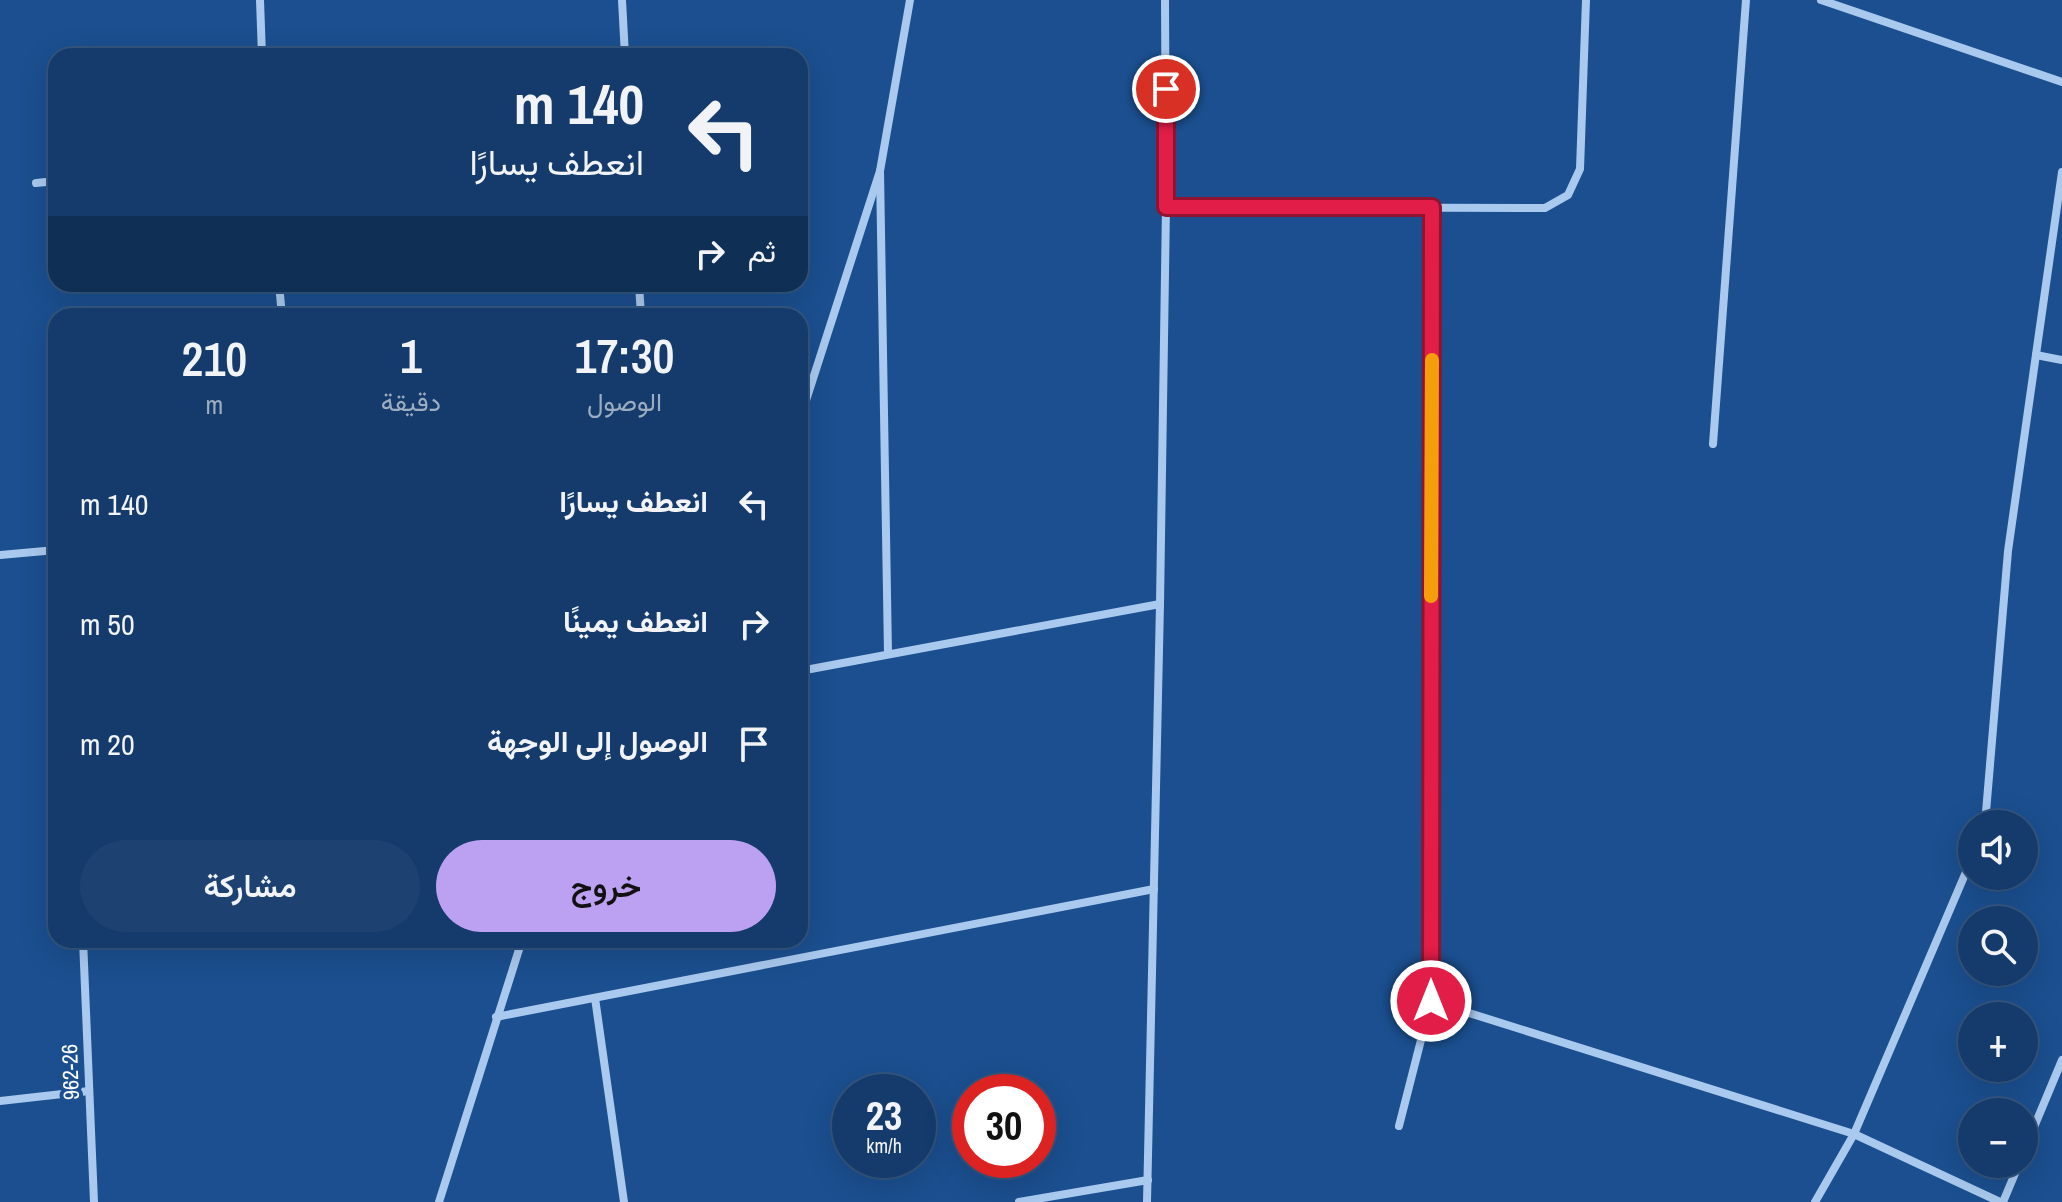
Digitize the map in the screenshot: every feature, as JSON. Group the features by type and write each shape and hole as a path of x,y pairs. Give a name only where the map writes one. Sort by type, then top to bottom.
{"street":[{"path":"260,0 262,48"},
{"path":"622,0 625,48"},
{"path":"808,394 880,171 910,0"},
{"path":"1147,1202 1166,207 1165,0"},
{"path":"1166,207 1545,208 1568,195 1580,169 1586,0"},
{"path":"1713,444 1746,0"},
{"path":"1821,0 2062,82"},
{"path":"880,171 888,654"},
{"path":"1986,810 2008,551 2062,172"},
{"path":"36,183 48,182"},
{"path":"1399,1126 1431,1001 1432,207"},
{"path":"2036,355 2062,360"},
{"path":"0,555 48,551"},
{"path":"808,669 1160,604"},
{"path":"496,1017 1154,889"},
{"path":"1815,1202 1854,1134 1958,890"},
{"name":"962-26","path":"83,948 94,1202"},
{"path":"439,1202 519,948"},
{"path":"595,998 624,1202"},
{"path":"1431,1001 1854,1134 2002,1202 2013,1178"},
{"path":"2038,1117 2062,1060"},
{"path":"0,1101 89,1091"},
{"path":"1019,1202 1148,1180"}],"slow traffic":[{"path":"1431,596 1432,360"}],"route":[{"path":"1166,89 1166,207 1432,207 1431,1001"}]}
